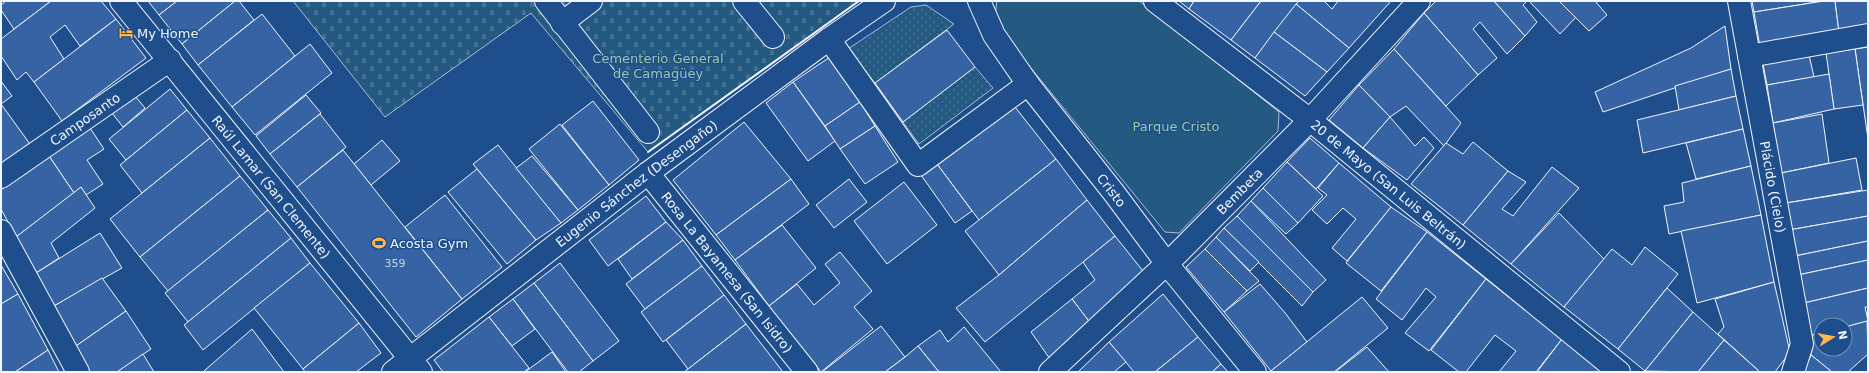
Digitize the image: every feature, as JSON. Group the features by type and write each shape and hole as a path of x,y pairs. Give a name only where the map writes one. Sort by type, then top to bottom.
{"street":[{"name":"Raúl Lamar (San Clemente)","path":"121,1 416,366"},
{"path":"546,1 648,132"},
{"path":"562,23 591,1"},
{"path":"744,1 773,37"},
{"name":"Eugenio Sánchez (Desengaño)","path":"393,372 416,366 648,173 829,39 884,1"},
{"name":"Cristo","path":"979,1 994,35 1028,84 1114,193 1167,264 1255,372"},
{"path":"986,1 994,35"},
{"name":"20 de Mayo (San Luis Beltrán)","path":"1155,1 1310,120 1619,372"},
{"name":"Bembeta","path":"1050,372 1167,264 1310,120 1419,1"},
{"name":"Plácido (Cielo)","path":"1740,1 1802,344 1793,372"},
{"path":"1749,56 1868,35"},
{"path":"829,39 918,165 1028,84"},
{"name":"Camposanto","path":"1,177 170,60"},
{"name":"Rosa La Bayamesa (San Isidro)","path":"648,173 807,372"},
{"path":"1,231 78,372"}],"green space":[{"name":"Cementerio General de Camagüey","path":"293,1 859,1 648,152 531,13 385,117"},
{"name":"Parque Cristo","path":"997,1 1139,1 1279,112 1278,131 1179,233 1165,232 1017,51 995,16"},
{"path":"926,5 954,24 875,83 848,49 911,7"},
{"path":"975,67 993,88 919,144 903,122"}],"building":[{"path":"6,1 51,1 14,29 1,10 1,5"},
{"path":"51,1 101,1 116,19 80,46 65,25 50,37 64,59 34,82 26,72 17,80 1,56 1,39"},
{"path":"148,1 177,1 159,15"},
{"path":"177,1 235,1 182,44 159,15"},
{"path":"235,1 239,1 254,20 198,65 182,44"},
{"path":"1179,1 1194,1 1189,9"},
{"path":"1194,1 1261,1 1231,40 1189,9"},
{"path":"1261,1 1299,1 1255,58 1231,40"},
{"path":"1299,1 1324,1 1332,9 1338,1 1391,1 1349,48 1296,4"},
{"path":"1436,1 1494,1 1525,36 1507,54 1480,22 1473,29 1497,58 1478,75 1424,13"},
{"path":"1494,1 1527,1 1523,5 1537,22 1525,36"},
{"path":"1529,1 1561,1 1577,16 1560,34"},
{"path":"1559,1 1595,1 1607,15 1589,31"},
{"path":"1752,1 1824,1 1754,12"},
{"path":"1824,1 1835,1 1839,32 1760,47 1754,12"},
{"path":"1835,1 1868,1 1868,27 1839,32"},
{"path":"1296,4 1349,48 1327,72 1274,32"},
{"path":"1424,13 1478,75 1446,106 1394,49"},
{"path":"262,14 295,56 232,107 198,65"},
{"path":"116,19 146,58 62,121 34,82"},
{"path":"1725,26 1731,69 1603,112 1595,92 1691,48"},
{"path":"947,30 975,67 903,122 875,83"},
{"path":"1274,32 1327,72 1305,96 1255,58"},
{"path":"310,44 332,73 255,135 232,107"},
{"path":"1868,47 1868,139 1855,49"},
{"path":"1394,49 1461,123 1444,146 1406,106 1390,117 1359,85"},
{"path":"1855,49 1863,105 1834,109 1826,53"},
{"path":"1809,55 1814,77 1767,85 1763,64"},
{"path":"830,57 860,102 825,126 793,82"},
{"path":"1731,69 1736,96 1679,110 1675,86"},
{"path":"1829,74 1834,109 1773,123 1767,85"},
{"path":"1,81 12,96 1,104"},
{"path":"793,82 835,141 808,161 766,103"},
{"path":"1359,85 1390,117 1363,148 1329,120"},
{"path":"170,89 187,110 126,160 109,139"},
{"path":"130,90 145,108 123,127 108,108"},
{"path":"306,95 321,113 270,154 256,136"},
{"path":"1736,96 1743,129 1643,153 1637,120"},
{"path":"593,101 639,160 609,185 562,125"},
{"path":"860,102 875,126 840,149 825,126"},
{"path":"1,104 30,144 1,164"},
{"path":"1015,107 1056,159 979,220 937,164"},
{"path":"187,110 210,138 142,193 120,165"},
{"path":"320,114 346,147 297,187 270,154"},
{"path":"1822,114 1829,163 1781,173 1773,123"},
{"path":"1390,117 1415,146 1424,137 1434,148 1407,180 1363,148"},
{"path":"744,122 791,179 716,235 673,180"},
{"path":"560,124 609,185 578,210 529,149"},
{"path":"875,126 898,162 865,184 840,149"},
{"path":"90,128 104,149 87,160 103,184 86,195 81,187 74,193 49,156"},
{"path":"1743,129 1751,166 1696,179 1686,143"},
{"path":"210,138 240,176 140,257 110,219"},
{"path":"1310,138 1339,163 1316,189 1287,162"},
{"path":"382,140 400,161 371,185 354,164"},
{"path":"1473,142 1508,171 1463,225 1411,184 1446,143 1463,154"},
{"path":"498,145 561,223 536,240 473,164"},
{"path":"343,150 462,299 416,337 297,187"},
{"path":"49,156 74,193 16,237 1,209 1,190"},
{"path":"532,156 578,210 561,223 516,168"},
{"path":"1856,158 1862,190 1786,203 1781,173"},
{"path":"1056,159 1087,200 999,275 965,231"},
{"path":"1287,162 1323,196 1298,223 1263,188"},
{"path":"1339,163 1391,207 1347,261 1332,248 1356,219 1343,208 1327,224 1312,210 1327,195 1318,188"},
{"path":"937,164 972,211 955,223 921,175"},
{"path":"1751,166 1761,215 1669,234 1664,206 1684,202 1682,183"},
{"path":"1552,167 1579,188 1511,264 1463,225 1508,171 1526,182 1502,209 1513,216"},
{"path":"477,169 536,240 507,264 448,192"},
{"path":"240,176 268,210 168,291 140,257"},
{"path":"791,179 809,204 735,260 716,235"},
{"path":"849,179 867,202 834,228 816,205"},
{"path":"904,182 937,225 887,264 854,221"},
{"path":"81,187 95,208 51,243 59,258 36,273 16,237"},
{"path":"1263,188 1298,223 1286,234 1251,201"},
{"path":"1868,190 1868,216 1789,230 1786,203"},
{"path":"445,195 502,267 462,299 405,227"},
{"path":"646,196 666,222 608,266 589,240"},
{"path":"1087,200 1115,236 985,342 956,308 999,275"},
{"path":"1251,201 1326,280 1313,292 1237,216"},
{"path":"1391,207 1427,232 1381,291 1346,263"},
{"path":"268,210 291,238 188,322 165,293"},
{"path":"1559,213 1604,259 1564,307 1511,264"},
{"path":"1761,215 1774,282 1697,303 1681,231"},
{"path":"1237,216 1313,292 1302,306 1224,228"},
{"path":"1868,216 1868,241 1795,256 1789,230"},
{"path":"666,222 683,240 632,279 618,259"},
{"path":"782,225 816,268 769,306 735,260"},
{"path":"1224,228 1259,262 1250,271 1216,237"},
{"path":"1427,232 1486,279 1429,351 1405,333 1436,297 1426,288 1402,320 1376,299"},
{"path":"100,233 122,268 54,306 36,273"},
{"path":"1115,236 1147,276 1091,324 1072,299 1095,280 1083,262"},
{"path":"1216,237 1259,281 1247,291 1205,249"},
{"path":"291,238 310,263 203,350 184,325"},
{"path":"683,240 702,266 645,309 626,284"},
{"path":"1868,241 1868,260 1798,275 1795,256"},
{"path":"1645,247 1678,274 1618,349 1564,307 1612,249 1632,265"},
{"path":"1205,249 1247,291 1224,312 1186,267"},
{"path":"840,252 872,291 854,307 873,329 821,372 769,306 797,284 814,305 840,283 825,264"},
{"path":"1868,260 1868,288 1804,303 1798,275"},
{"path":"310,263 359,323 303,369 254,308"},
{"path":"560,263 619,341 593,361 534,283"},
{"path":"1,265 18,294 1,304"},
{"path":"702,266 724,295 663,342 641,312"},
{"path":"102,278 126,311 76,346 54,306"},
{"path":"1486,279 1562,339 1536,372 1499,372 1516,351 1495,335 1466,372 1459,372 1431,350"},
{"path":"1774,282 1790,352 1775,372 1760,372 1718,334 1724,327 1715,299"},
{"path":"534,283 593,361 579,372 568,372 513,299"},
{"path":"1260,284 1286,314 1307,342 1271,371 1224,312"},
{"path":"1667,288 1693,312 1645,371 1618,349"},
{"path":"1868,288 1868,307 1865,307 1868,321 1853,325 1853,317 1813,317 1813,335 1809,336 1804,303"},
{"path":"18,294 48,350 15,372 1,372 1,304"},
{"path":"1163,294 1198,337 1155,372 1134,372 1109,342"},
{"path":"724,295 746,324 688,369 666,340"},
{"path":"1362,297 1388,328 1334,372 1271,371"},
{"path":"513,299 535,329 512,346 489,317"},
{"path":"1072,299 1091,324 1050,359 1031,332"},
{"path":"126,311 151,349 117,372 90,372 76,346"},
{"path":"1693,312 1724,340 1698,372 1645,371"},
{"path":"489,317 529,368 524,372 443,372 434,360"},
{"path":"1867,321 1868,354 1848,372 1832,372 1813,357 1853,357 1853,325"},
{"path":"359,323 381,353 356,372 305,372 303,369"},
{"path":"746,324 783,372 684,372 688,369"},
{"path":"881,326 905,357 885,372 822,372"},
{"path":"964,327 1001,372 939,372 918,346 940,330 948,342"},
{"path":"252,329 284,372 204,371"},
{"path":"1813,335 1813,357 1811,355 1809,336"},
{"path":"1198,337 1221,364 1212,372 1155,372"},
{"path":"1562,339 1603,372 1537,372"},
{"path":"1724,340 1760,372 1698,372"},
{"path":"1109,342 1126,362 1114,372 1078,372"},
{"path":"918,346 939,372 885,372 905,357"},
{"path":"1367,347 1389,372 1335,372"},
{"path":"48,350 59,372 15,372"},
{"path":"552,352 566,372 525,372"},
{"path":"143,354 154,372 117,372"},
{"path":"1811,355 1832,372 1803,372"},
{"path":"1221,364 1228,372 1212,372"}],"wall":[{"path":"648,152 859,1"}],"place":[{"name":"My Home","path":"126,33"},
{"name":"Acosta Gym","path":"379,243"}]}
